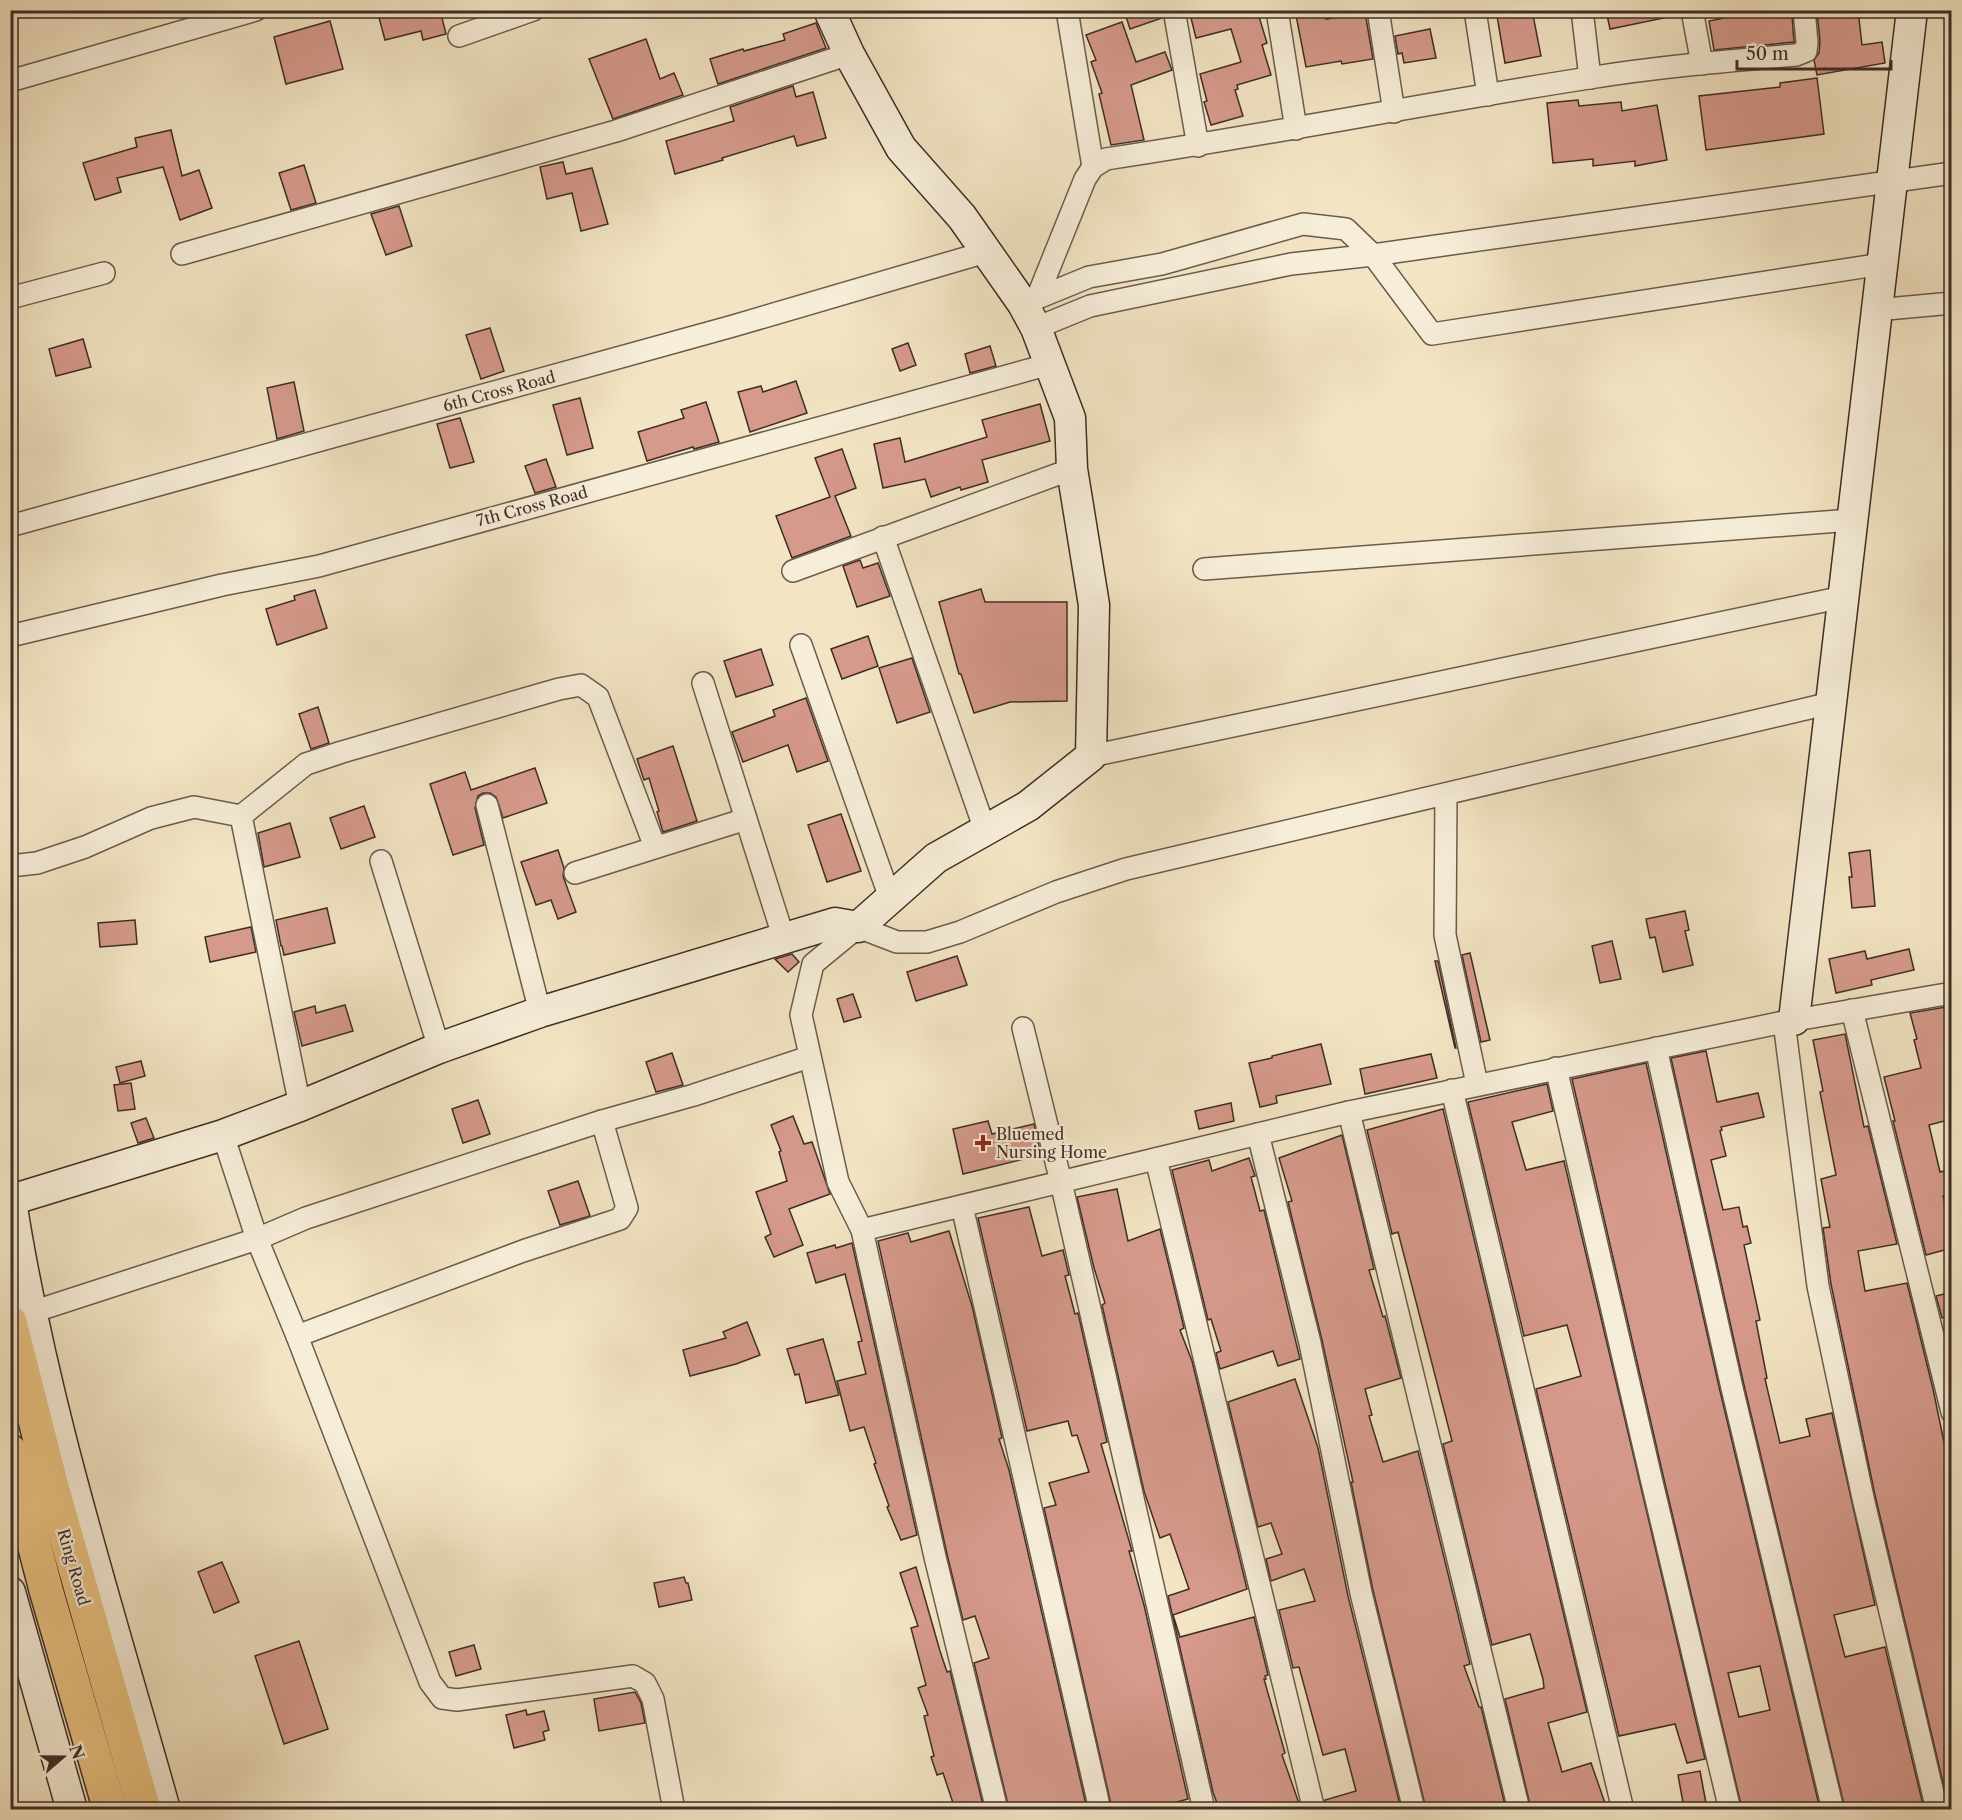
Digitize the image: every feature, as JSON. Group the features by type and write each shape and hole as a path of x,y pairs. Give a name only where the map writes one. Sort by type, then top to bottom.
{"highway":[{"name":"Ring Road","path":"18,1317 52,1487 144,1809"},
{"name":"Ring Road","path":"11,1456 46,1590 110,1809"}],"street":[{"path":"10,81 256,10"},
{"path":"459,36 533,10"},
{"path":"829,10 849,54 901,148 962,217 986,252 1032,310 1070,418 1072,470 1094,605 1091,756"},
{"path":"1067,10 1094,167"},
{"path":"1174,10 1198,146"},
{"path":"1277,10 1296,129"},
{"path":"1378,10 1394,112"},
{"path":"1475,10 1488,95"},
{"path":"1582,10 1590,78"},
{"path":"1692,10 1702,64"},
{"path":"1032,310 1085,179 1094,167 1106,159 1198,146 1590,78 1796,55 1806,51 1804,10"},
{"path":"1912,10 1831,703 1789,1021 1818,1286 1863,1498 1937,1809"},
{"path":"182,254 616,130 849,54"},
{"path":"1032,310 1090,306 1291,264 1373,255 1952,173"},
{"path":"1032,310 1089,277 1162,264 1302,224 1346,229 1373,255 1432,334 1882,264"},
{"name":"6th Cross Road","path":"10,526 733,326 986,252"},
{"path":"10,297 104,273"},
{"path":"1876,310 1952,303"},
{"name":"7th Cross Road","path":"10,636 222,585 319,566 1050,364"},
{"path":"793,571 1072,470"},
{"path":"1203,569 1852,520"},
{"path":"884,537 985,830"},
{"path":"998,1809 934,1557 862,1230 838,1182 809,1057 801,1015 813,964 936,858 1028,806 1091,756 1843,597"},
{"path":"801,645 890,898"},
{"path":"703,683 784,939"},
{"path":"10,866 37,863 85,847 151,818 194,807 241,816 306,764 559,689 581,685 598,697 655,847"},
{"path":"11,1200 223,1135 300,1106 439,1048 540,1012 835,923 858,927 897,942 927,942 960,932 1056,892 1126,869 1831,703"},
{"path":"1446,794 1445,935 1477,1084"},
{"path":"487,805 540,1012"},
{"path":"241,816 300,1106"},
{"path":"575,873 746,819"},
{"path":"381,861 439,1048"},
{"path":"862,1230 1348,1112 1789,1021 1952,993"},
{"path":"1852,1010 1952,1412"},
{"path":"1023,1028 1061,1182 1204,1809"},
{"path":"1656,1048 1732,1388 1833,1809"},
{"path":"18,1317 257,1239 306,1218 602,1120 694,1095 809,1057"},
{"path":"1556,1068 1648,1467 1731,1809"},
{"path":"1452,1090 1623,1809"},
{"path":"1348,1112 1519,1809"},
{"path":"297,1336 524,1251 620,1219 627,1208 602,1120"},
{"path":"1258,1134 1310,1343 1361,1593 1414,1809"},
{"path":"223,1135 257,1239 297,1336 430,1682 442,1698 457,1700 633,1676 645,1683 653,1699 674,1809"},
{"path":"1156,1159 1314,1809"},
{"path":"10,1195 18,1317 59,1430 100,1584 165,1809"},
{"path":"963,1206 1100,1809"},
{"path":"10,1592 72,1809"}],"building":[{"path":"377,10 440,10 446,34 423,40 421,31 385,40"},
{"path":"1124,10 1162,10 1162,18 1130,29"},
{"path":"1189,10 1257,10 1267,43 1262,45 1271,75 1237,85 1238,89 1235,90 1243,116 1211,125 1204,102 1207,101 1200,74 1241,62 1231,29 1196,38"},
{"path":"1295,10 1325,10 1326,19 1365,12 1373,59 1342,64 1341,61 1306,67"},
{"path":"1496,10 1532,10 1541,56 1505,63"},
{"path":"1606,10 1664,10 1664,18 1610,29"},
{"path":"1763,10 1787,10 1788,16 1792,16 1794,42 1714,50 1709,21"},
{"path":"1858,10 1862,45 1882,42 1885,63 1817,75 1814,60 1819,53 1820,41 1817,12"},
{"path":"330,21 343,69 286,84 274,37"},
{"path":"1122,22 1136,62 1165,52 1172,70 1131,85 1144,140 1111,145 1099,94 1102,93 1091,62 1096,60 1086,35"},
{"path":"816,23 826,48 718,84 710,59 785,40 783,34"},
{"path":"1430,29 1436,58 1404,63 1402,53 1398,54 1395,36"},
{"path":"646,39 660,79 674,73 683,95 613,119 589,59"},
{"path":"1817,78 1824,134 1706,150 1699,96 1780,87 1780,83"},
{"path":"793,86 796,97 813,92 826,138 797,146 794,136 675,174 666,141 734,121 730,107"},
{"path":"1578,100 1579,106 1621,102 1622,111 1657,105 1667,160 1635,166 1635,161 1593,166 1593,159 1553,163 1547,103"},
{"path":"171,130 182,176 199,170 212,208 180,220 163,167 117,178 121,192 95,200 83,163 137,147 135,138"},
{"path":"563,162 566,174 592,168 608,224 581,231 572,193 547,199 540,167"},
{"path":"304,165 316,203 291,210 279,173"},
{"path":"399,206 412,246 386,255 371,214"},
{"path":"490,328 504,371 481,379 466,335"},
{"path":"83,339 91,367 56,376 49,349"},
{"path":"908,343 916,365 900,371 892,349"},
{"path":"990,346 996,366 970,373 965,354"},
{"path":"796,381 807,413 750,432 738,392 761,386 763,392"},
{"path":"294,382 304,431 277,439 267,388"},
{"path":"580,398 593,448 567,455 553,405"},
{"path":"706,402 719,442 647,461 638,432 684,418 681,410"},
{"path":"1040,404 1050,441 982,460 988,482 961,490 960,487 931,497 925,479 883,488 874,444 900,438 905,462 987,437 982,420"},
{"path":"460,418 474,462 450,468 437,424"},
{"path":"842,449 856,488 835,496 851,536 792,558 776,516 830,497 815,458"},
{"path":"546,459 556,487 535,493 525,466"},
{"path":"860,560 863,568 878,563 890,596 857,607 843,566"},
{"path":"981,589 985,602 1067,602 1067,701 1010,702 974,713 961,674 959,674 939,602"},
{"path":"315,590 327,628 277,645 266,609 295,600 294,596"},
{"path":"868,636 878,666 842,679 831,649"},
{"path":"761,649 773,685 736,697 724,661"},
{"path":"912,658 930,712 897,723 879,668"},
{"path":"806,698 828,761 797,772 788,745 743,762 732,732 775,716 773,710"},
{"path":"318,707 329,743 311,749 299,714"},
{"path":"673,746 697,821 663,832 649,778 644,780 637,759"},
{"path":"535,768 547,803 503,818 496,797 490,793 483,793 478,796 475,808 484,845 453,855 430,784 465,772 471,790"},
{"path":"364,806 375,837 341,849 330,818"},
{"path":"841,814 861,871 827,882 808,825"},
{"path":"290,823 300,857 264,867 258,833"},
{"path":"558,850 564,868 563,876 576,912 558,919 551,900 536,905 521,862"},
{"path":"1870,850 1875,906 1852,908 1849,853"},
{"path":"327,908 335,943 284,955 276,920"},
{"path":"1685,911 1689,930 1685,931 1693,965 1663,972 1655,937 1650,938 1646,919"},
{"path":"135,920 137,944 100,947 98,923"},
{"path":"251,927 256,952 210,962 205,937"},
{"path":"1612,941 1621,979 1600,983 1592,946"},
{"path":"1909,949 1914,970 1871,980 1872,985 1836,993 1829,959 1865,951 1867,959"},
{"path":"1470,953 1490,1040 1481,1042 1462,955"},
{"path":"792,954 799,962 788,972 775,959"},
{"path":"957,956 967,985 916,1001 907,972"},
{"path":"1435,961 1438,961 1456,1048 1455,1048"},
{"path":"853,994 861,1017 844,1022 837,999"},
{"path":"345,1005 353,1031 302,1046 294,1012 315,1006 316,1013"},
{"path":"1946,1007 1952,1038 1952,1119 1929,1125 1940,1172 1952,1169 1952,1194 1943,1196 1952,1233 1952,1248 1926,1255 1884,1077 1921,1068 1910,1013"},
{"path":"1845,1034 1864,1127 1868,1126 1897,1244 1858,1251 1865,1291 1907,1283 1933,1389 1952,1481 1952,1808 1949,1808 1875,1495 1831,1284 1823,1228 1830,1227 1821,1179 1836,1175 1820,1092 1823,1091 1813,1040"},
{"path":"1321,1044 1331,1084 1276,1096 1277,1103 1260,1107 1249,1063"},
{"path":"1706,1051 1717,1102 1758,1093 1764,1117 1721,1127 1726,1156 1711,1160 1723,1210 1739,1207 1743,1227 1747,1226 1751,1243 1744,1245 1760,1320 1756,1321 1767,1378 1765,1379 1780,1443 1810,1436 1806,1419 1832,1413 1875,1605 1834,1615 1845,1657 1885,1647 1924,1809 1845,1809 1744,1385 1671,1058"},
{"path":"672,1053 683,1085 656,1092 646,1062"},
{"path":"1431,1054 1437,1078 1365,1094 1360,1069"},
{"path":"141,1061 145,1076 120,1083 116,1067"},
{"path":"1646,1063 1720,1391 1820,1809 1742,1809 1572,1079","holes":["1760,1666 1770,1710 1739,1717 1728,1673"]},
{"path":"131,1083 135,1109 118,1111 114,1085"},
{"path":"1547,1084 1553,1111 1512,1122 1526,1170 1564,1161 1705,1759 1687,1763 1675,1724 1619,1736 1536,1389 1581,1376 1567,1325 1524,1336 1468,1102"},
{"path":"478,1100 490,1134 463,1143 452,1109"},
{"path":"1231,1103 1234,1121 1199,1129 1195,1111"},
{"path":"1443,1109 1587,1712 1548,1723 1562,1772 1591,1763 1606,1806 1593,1809 1570,1809 1568,1803 1546,1809 1531,1809 1505,1699 1544,1688 1543,1679 1530,1634 1492,1645 1443,1444 1452,1441 1398,1232 1392,1234 1367,1130"},
{"path":"793,1116 804,1144 812,1142 830,1194 789,1209 803,1245 774,1257 765,1237 771,1234 756,1192 787,1181 779,1152 781,1151 771,1125"},
{"path":"146,1118 154,1138 138,1143 131,1123"},
{"path":"988,1121 992,1134 1034,1124 1041,1155 963,1174 953,1129"},
{"path":"1342,1135 1374,1269 1369,1270 1383,1317 1385,1316 1401,1378 1365,1389 1372,1415 1369,1416 1383,1462 1418,1451 1470,1664 1464,1666 1479,1707 1481,1707 1506,1809 1426,1809 1373,1590 1351,1482 1353,1482 1322,1340 1288,1202 1292,1201 1279,1158"},
{"path":"1249,1158 1255,1176 1251,1177 1260,1211 1264,1210 1300,1359 1278,1366 1273,1351 1220,1369 1216,1353 1221,1351 1211,1319 1208,1320 1172,1170 1209,1160 1212,1171"},
{"path":"578,1181 590,1216 560,1225 548,1191"},
{"path":"1117,1189 1128,1241 1160,1229 1184,1328 1180,1330 1192,1361 1247,1589 1173,1615 1180,1637 1254,1617 1268,1675 1264,1679 1285,1753 1282,1755 1301,1809 1219,1809 1213,1792 1168,1596 1189,1589 1170,1534 1160,1538 1144,1491 1102,1305 1105,1303 1077,1197"},
{"path":"1029,1207 1042,1256 1063,1250 1069,1275 1065,1276 1075,1314 1078,1313 1107,1442 1101,1444 1132,1551 1129,1551 1144,1605 1188,1799 1152,1809 1112,1809 1044,1508 1056,1505 1049,1483 1089,1472 1077,1435 1072,1436 1068,1421 1027,1431 978,1218"},
{"path":"949,1231 972,1306 1002,1438 999,1439 1009,1470 1087,1809 1009,1809 974,1663 989,1658 975,1616 963,1620 947,1554 878,1241 908,1233 911,1242"},
{"path":"852,1243 917,1535 901,1540 887,1507 889,1506 864,1427 850,1431 837,1381 866,1374 858,1342 862,1341 845,1274 816,1283 807,1253"},
{"path":"1952,1292 1952,1316 1942,1318 1936,1296"},
{"path":"747,1322 760,1355 690,1376 683,1350 726,1338 723,1332"},
{"path":"823,1339 839,1395 806,1403 799,1374 795,1375 787,1349"},
{"path":"1295,1379 1318,1448 1348,1596 1401,1809 1326,1809 1325,1800 1356,1791 1345,1749 1323,1755 1299,1667 1293,1668 1279,1610 1315,1601 1304,1569 1271,1581 1266,1559 1282,1554 1271,1523 1258,1527 1228,1402"},
{"path":"222,1562 239,1602 214,1613 198,1572"},
{"path":"916,1567 940,1651 947,1672 950,1671 984,1809 955,1809 943,1773 937,1775 931,1757 934,1756 924,1716 928,1715 918,1688 926,1685 911,1628 918,1626 900,1573"},
{"path":"684,1577 688,1583 692,1600 659,1607 654,1583"},
{"path":"299,1641 328,1729 284,1744 255,1656"},
{"path":"474,1645 481,1669 456,1676 449,1652"},
{"path":"635,1692 641,1703 645,1723 599,1731 594,1699"},
{"path":"526,1710 527,1715 544,1711 549,1730 543,1732 545,1740 514,1748 506,1715"},
{"path":"1700,1771 1706,1803 1684,1808 1678,1775"}],"place":[{"name":"Bluemed Nursing Home","path":"983,1143"}]}
